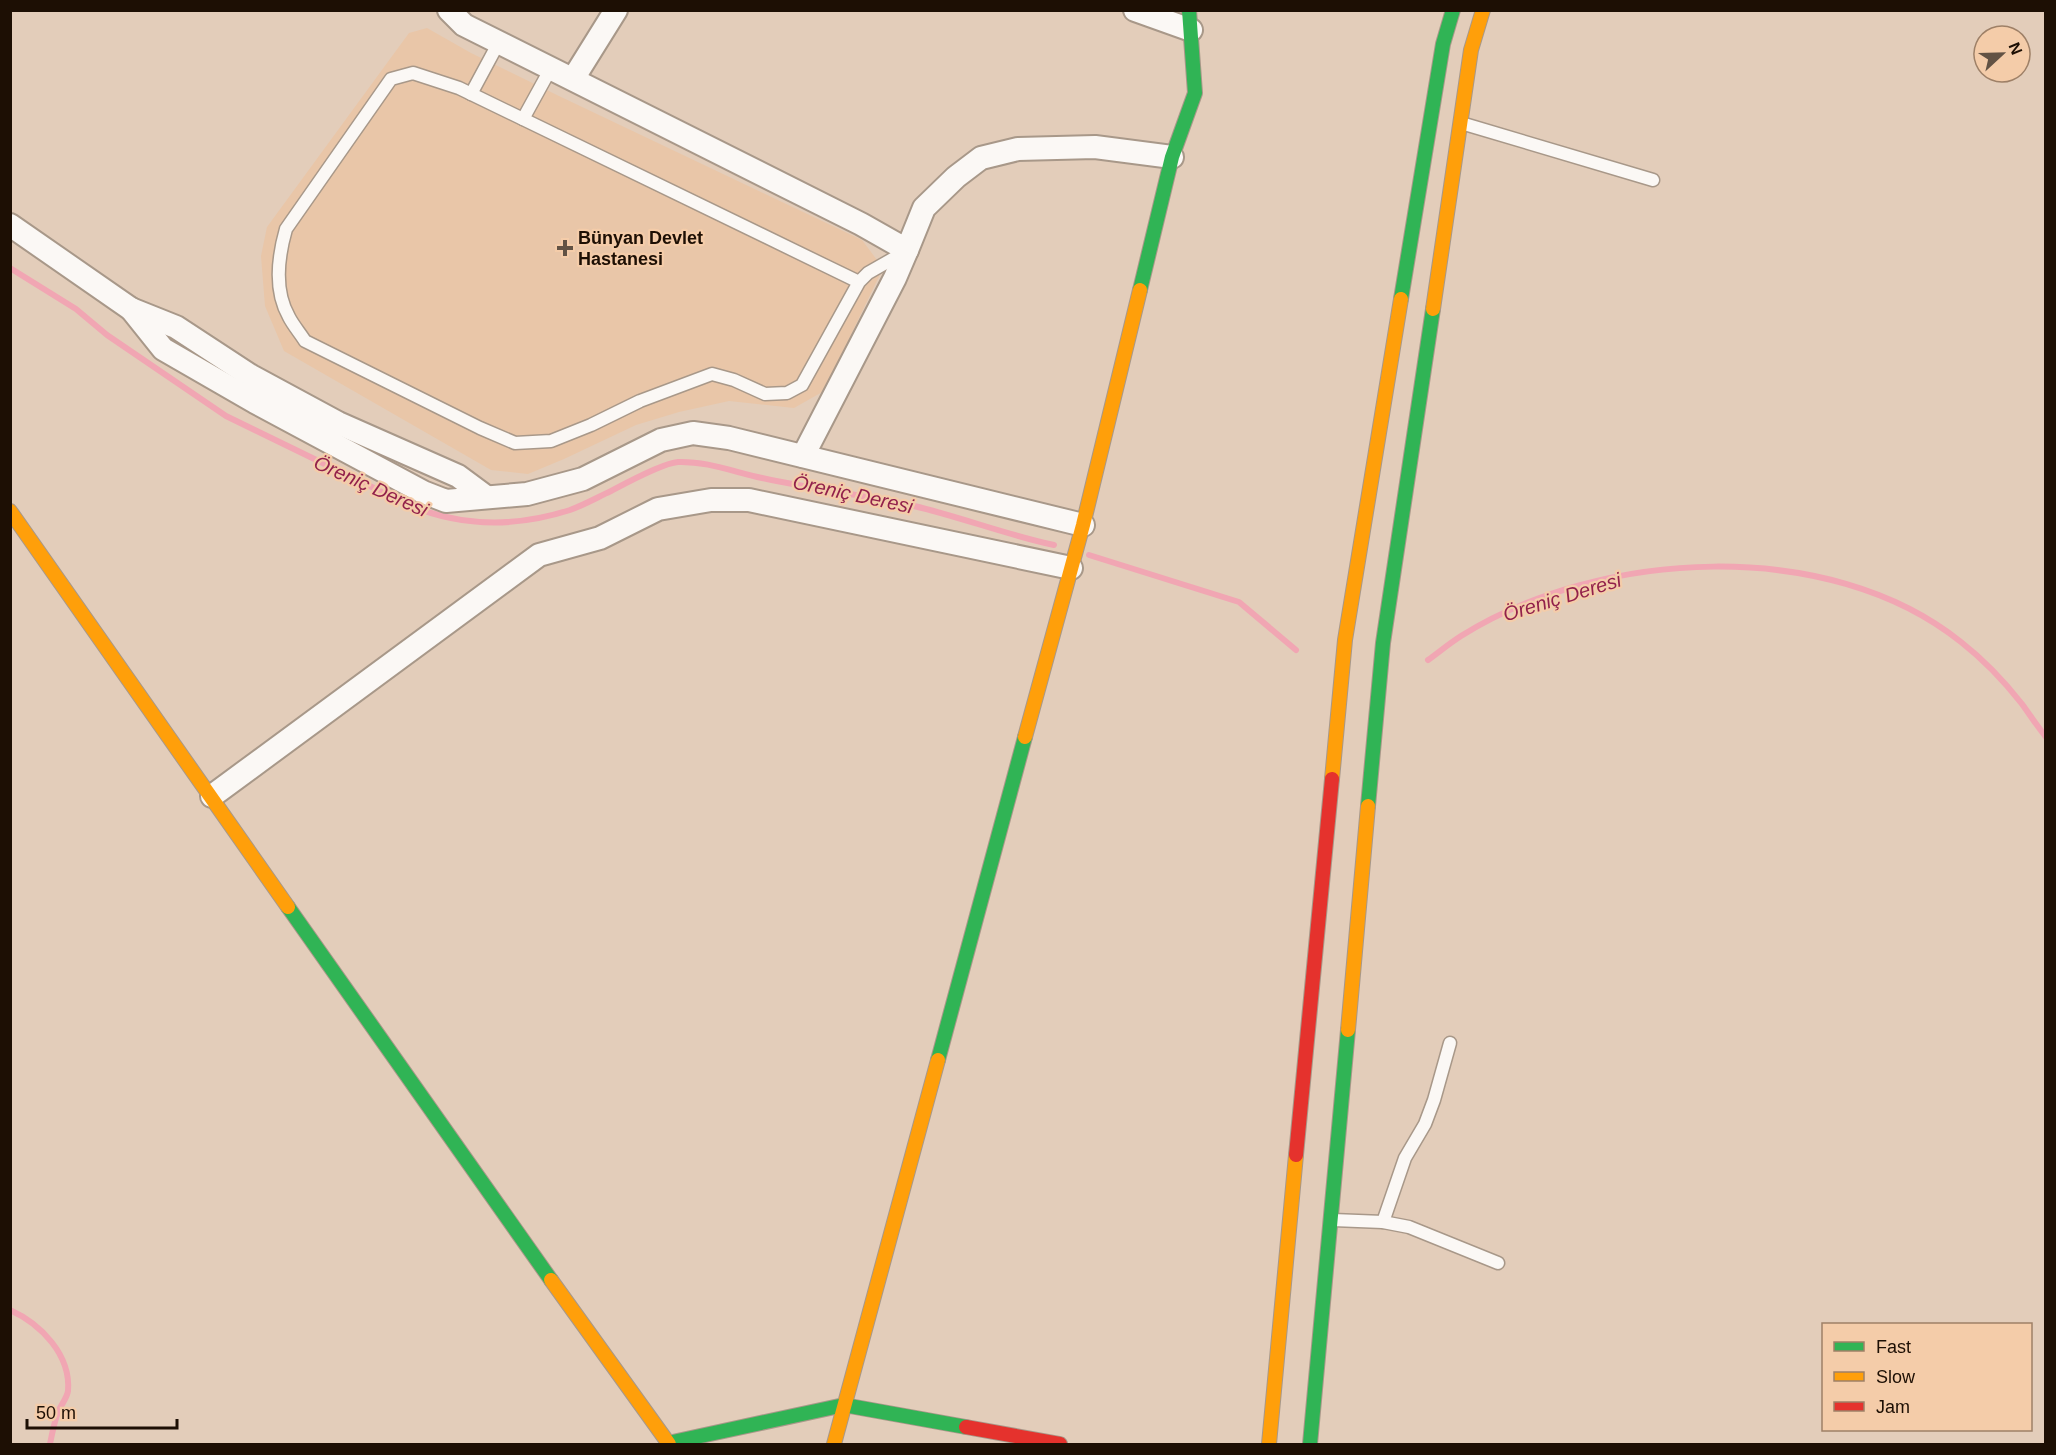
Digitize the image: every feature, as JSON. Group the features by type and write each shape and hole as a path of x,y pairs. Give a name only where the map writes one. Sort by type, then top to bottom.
{"street":[{"path":"449,10 464,25 861,224 907,250"},
{"path":"573,79 616,10"},
{"path":"834,1444 1083,525 1172,157 1195,93 1190,20 1135,10"},
{"path":"1269,1444 1345,640 1443,44 1453,10"},
{"path":"1310,1444 1383,642 1471,50 1483,10"},
{"path":"803,456 895,278 924,208 956,177 981,158 1018,149 1095,147 1172,157"},
{"path":"10,225 131,309 176,327 251,376 338,423 458,476 485,496 526,495 566,485 661,440 693,433 729,438 1083,525"},
{"path":"212,796 539,555 600,538 658,509 711,500 749,500 1071,568"},
{"path":"10,511 489,1193 669,1444 844,1405 1060,1444"}],"lane":[{"path":"471,94 499,42"},
{"path":"523,119 550,68"},
{"path":"859,282 459,88 413,73 392,78 286,229 281,248 278,285 287,315 305,341 480,428 515,442 551,441 640,401 712,374 734,380 765,394 788,393 802,385 859,282 868,273 907,250"},
{"path":"1460,122 1653,180"},
{"path":"1383,1222 1405,1158 1428,1116 1449,1043"},
{"path":"1331,1220 1383,1222 1409,1227 1498,1263"}],"shaded area":[{"name":"Bünyan Devlet Hastanesi","path":"427,28 471,53 559,96 862,240 883,268 824,391 794,408 729,401 679,412 636,425 528,474 491,470 284,351 265,306 261,256 267,227 409,33"}],"waterway":[{"name":"Öreniç Deresi","path":"10,268 76,309 107,335 226,416 401,502 448,518 495,523 545,517 580,506 663,466 689,462 781,482 914,506 1054,545"},
{"name":"Öreniç Deresi","path":"1089,555 1239,602 1296,650"},
{"name":"Öreniç Deresi","path":"1428,660 1461,636 1517,607 1579,585 1645,572 1714,567 1781,571 1847,584 1907,608 1961,642 1986,663 2015,695 2046,737"},
{"path":"10,1310 43,1332 52,1342 65,1365 68,1391 59,1409 50,1444"}],"traffic: fast":[{"path":"1140,290 1172,157 1195,93 1189,10"},
{"path":"1401,299 1443,44 1453,10"},
{"path":"1368,806 1383,643 1433,309"},
{"path":"938,1060 1025,737"},
{"path":"288,907 551,1280"},
{"path":"1310,1444 1348,1030"},
{"path":"668,1443 844,1405 966,1427"}],"traffic: slow":[{"path":"1433,309 1471,50 1483,10"},
{"path":"1025,737 1083,525 1140,290"},
{"path":"1332,779 1345,640 1401,299"},
{"path":"10,511 288,907"},
{"path":"1348,1030 1368,806"},
{"path":"834,1444 938,1060"},
{"path":"1269,1444 1296,1155"},
{"path":"551,1280 669,1444"}],"traffic: jam":[{"path":"1296,1155 1332,779"},
{"path":"966,1427 1060,1444"}],"place":[{"name":"Bünyan Devlet Hastanesi","path":"565,248"}]}
